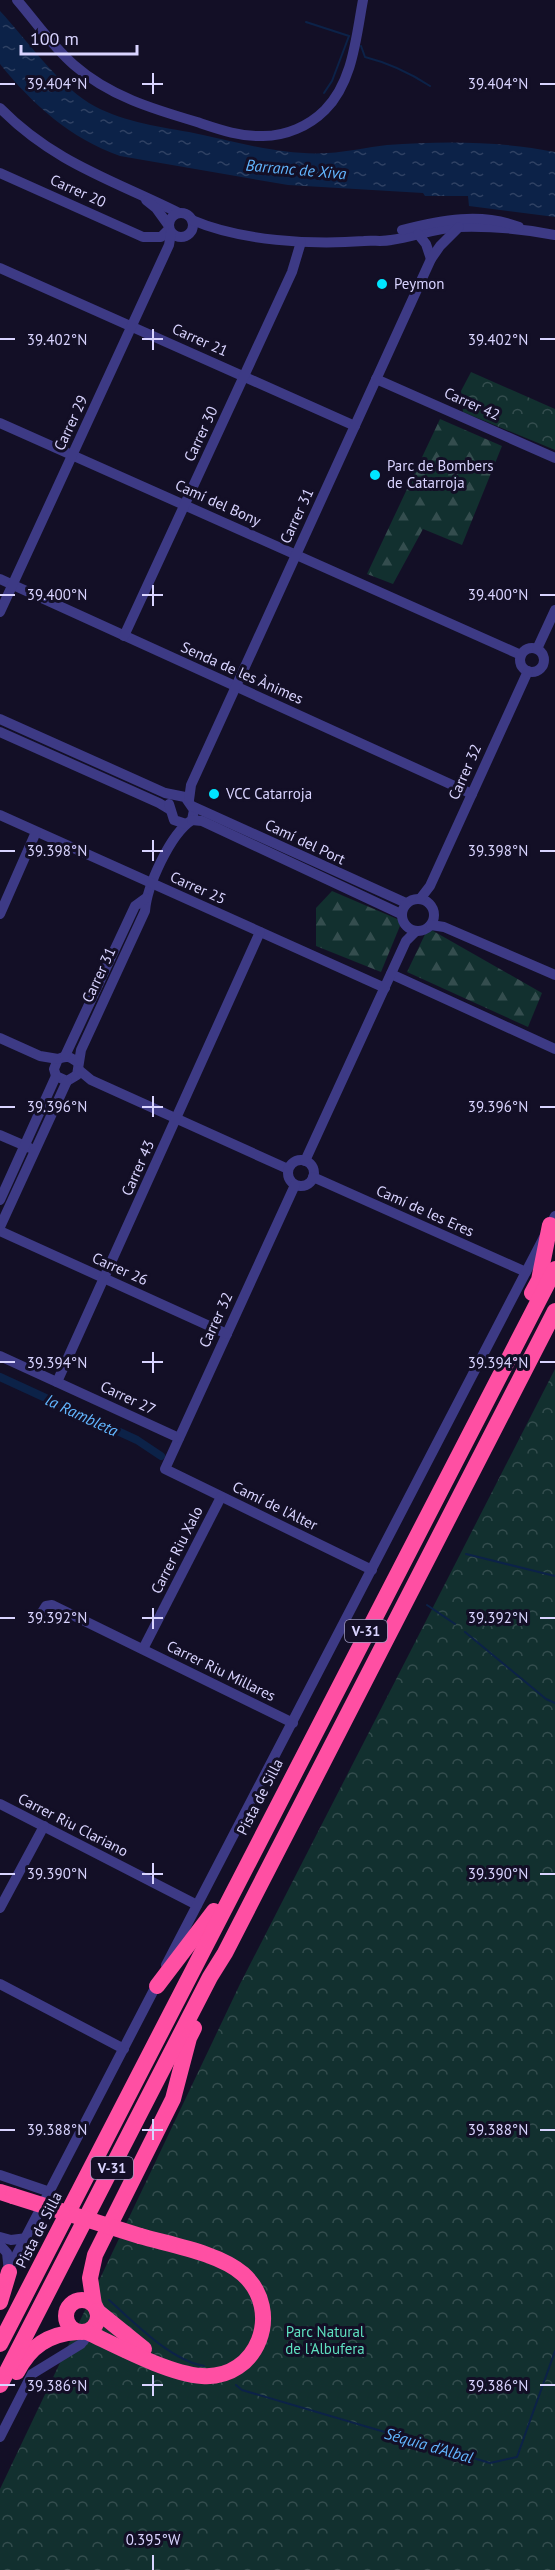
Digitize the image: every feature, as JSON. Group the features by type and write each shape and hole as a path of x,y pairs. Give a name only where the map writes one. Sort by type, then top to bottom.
{"highway":[{"path":"502,1369 507,1344 539,1280 553,1220"},
{"name":"Pista de Silla","path":"0,2344 555,1269"},
{"name":"V-31","path":"0,2385 555,1311"},
{"path":"157,1986 175,1959 204,1926 219,1902 231,1894"},
{"path":"0,2393 8,2387 25,2357 39,2344 56,2335 81,2334 98,2321 90,2278 95,2255 173,2099 189,2038 217,1982 225,1953"},
{"path":"6,2194 219,2260 233,2267 254,2287 263,2308 262,2334 257,2346 248,2359 237,2368 215,2376 181,2372 81,2334 67,2322 69,2308 80,2300 95,2308 128,2337 181,2372"},
{"path":"0,2302 4,2279"}],"street":[{"path":"17,0 74,65 114,93 221,130 263,136 289,132 303,126 320,114 332,101 349,69 363,0"},
{"path":"0,108 15,124 55,154 97,177 186,214 192,225"},
{"name":"Carrer 20","path":"0,173 168,248"},
{"path":"139,195 156,208 173,231 188,235 192,225"},
{"path":"173,231 172,216 179,213"},
{"path":"368,241 435,222 461,218 507,223 525,230"},
{"path":"192,225 280,241 329,244 390,241 459,227 525,230 555,235"},
{"name":"Carrer 31","path":"185,799 431,259 459,227"},
{"path":"143,237 161,237 173,231"},
{"name":"Carrer 29","path":"0,612 168,248 173,231"},
{"path":"418,234 426,244 431,259"},
{"name":"Carrer 30","path":"124,636 292,272 301,242"},
{"name":"Carrer 21","path":"0,268 355,426"},
{"name":"Carrer 42","path":"376,379 555,458"},
{"name":"Camí del Bony","path":"0,423 521,655"},
{"name":"Senda de les Ànimes","path":"0,579 472,794"},
{"path":"537,649 555,610"},
{"path":"527,649 537,649 544,658 543,665 535,672 528,671 520,663 521,655 527,649"},
{"path":"543,665 555,670"},
{"name":"Carrer 32","path":"425,902 430,886 528,671"},
{"name":"Camí del Port","path":"0,719 165,794 185,799 406,903"},
{"path":"0,732 169,809"},
{"path":"185,799 194,815 189,822 174,820 169,809 170,801 185,799"},
{"name":"Carrer 25","path":"0,815 385,988"},
{"name":"Carrer 31","path":"171,843 174,820"},
{"name":"Camí del Port","path":"189,822 202,821 401,914"},
{"name":"Carrer 31","path":"0,1200 74,1073 81,1050 145,911 146,898 152,884 171,843 189,822"},
{"path":"0,914 36,832"},
{"name":"Carrer 31","path":"0,1229 58,1065 135,906 146,898"},
{"path":"433,921 424,931 411,929 401,914 406,903 425,902 433,921 555,975"},
{"path":"305,1161 411,929"},
{"name":"Carrer 43","path":"57,1382 260,932"},
{"path":"391,974 555,1049"},
{"path":"0,1038 288,1169"},
{"path":"58,1065 72,1058 74,1073"},
{"path":"0,1135 30,1148"},
{"path":"297,1160 305,1161 312,1166 313,1177 306,1185 295,1185 288,1177 288,1169 297,1160"},
{"name":"Camí de les Eres","path":"313,1177 526,1272"},
{"name":"Carrer 32","path":"165,1469 295,1185"},
{"path":"4,2279 553,1220"},
{"name":"Carrer 26","path":"0,1229 227,1334"},
{"name":"Carrer 27","path":"0,1356 179,1438"},
{"name":"Camí de l'Alter","path":"165,1469 372,1570"},
{"name":"Carrer Riu Xalo","path":"143,1649 221,1497"},
{"name":"Carrer Riu Millares","path":"41,1614 46,1606 52,1605 292,1723"},
{"name":"Carrer Riu Clariano","path":"0,1804 197,1905"},
{"path":"0,1908 44,1826"},
{"path":"0,1984 124,2049"},
{"path":"0,2175 50,2192"},
{"path":"0,2237 11,2240 27,2238"},
{"path":"0,2245 7,2253 4,2279"},
{"path":"0,2437 32,2374 81,2334"}],"green space":[{"path":"471,372 555,409 555,450 463,412 461,391"},
{"path":"440,419 502,446 462,545 423,529 393,584 367,574"},
{"path":"332,891 402,921 381,972 316,946 316,908"},
{"path":"428,928 542,993 528,1027 407,972"},
{"name":"Parc Natural de l'Albufera","path":"555,1369 555,2570 0,2570 0,2489 240,1984"}],"water":[{"name":"Barranc de Xiva","path":"0,11 53,72 77,94 101,109 138,122 293,152 328,153 387,145 450,143 492,144 555,152 555,217 469,206 468,196 425,196 423,193 288,185 120,156 102,149 69,130 39,106 12,79 0,64"}],"waterway":[{"path":"306,22 349,36"},
{"path":"324,93 332,81 349,36"},
{"path":"361,46 365,57 399,69 430,86"},
{"name":"la Rambleta","path":"0,1377 137,1440 161,1456"},
{"path":"466,1554 555,1576"},
{"name":"la Rambleta","path":"427,1605 455,1624"},
{"name":"la Rambleta","path":"465,1632 546,1699 555,1703"},
{"name":"Séquia d'Albal","path":"109,2300 166,2349 204,2366"},
{"name":"Séquia d'Albal","path":"236,2385 242,2390 490,2463 517,2457 555,2351"}],"place":[{"name":"Peymon","path":"382,284"},
{"name":"Parc de Bombers de Catarroja","path":"375,475"},
{"name":"VCC Catarroja","path":"214,794"}]}
